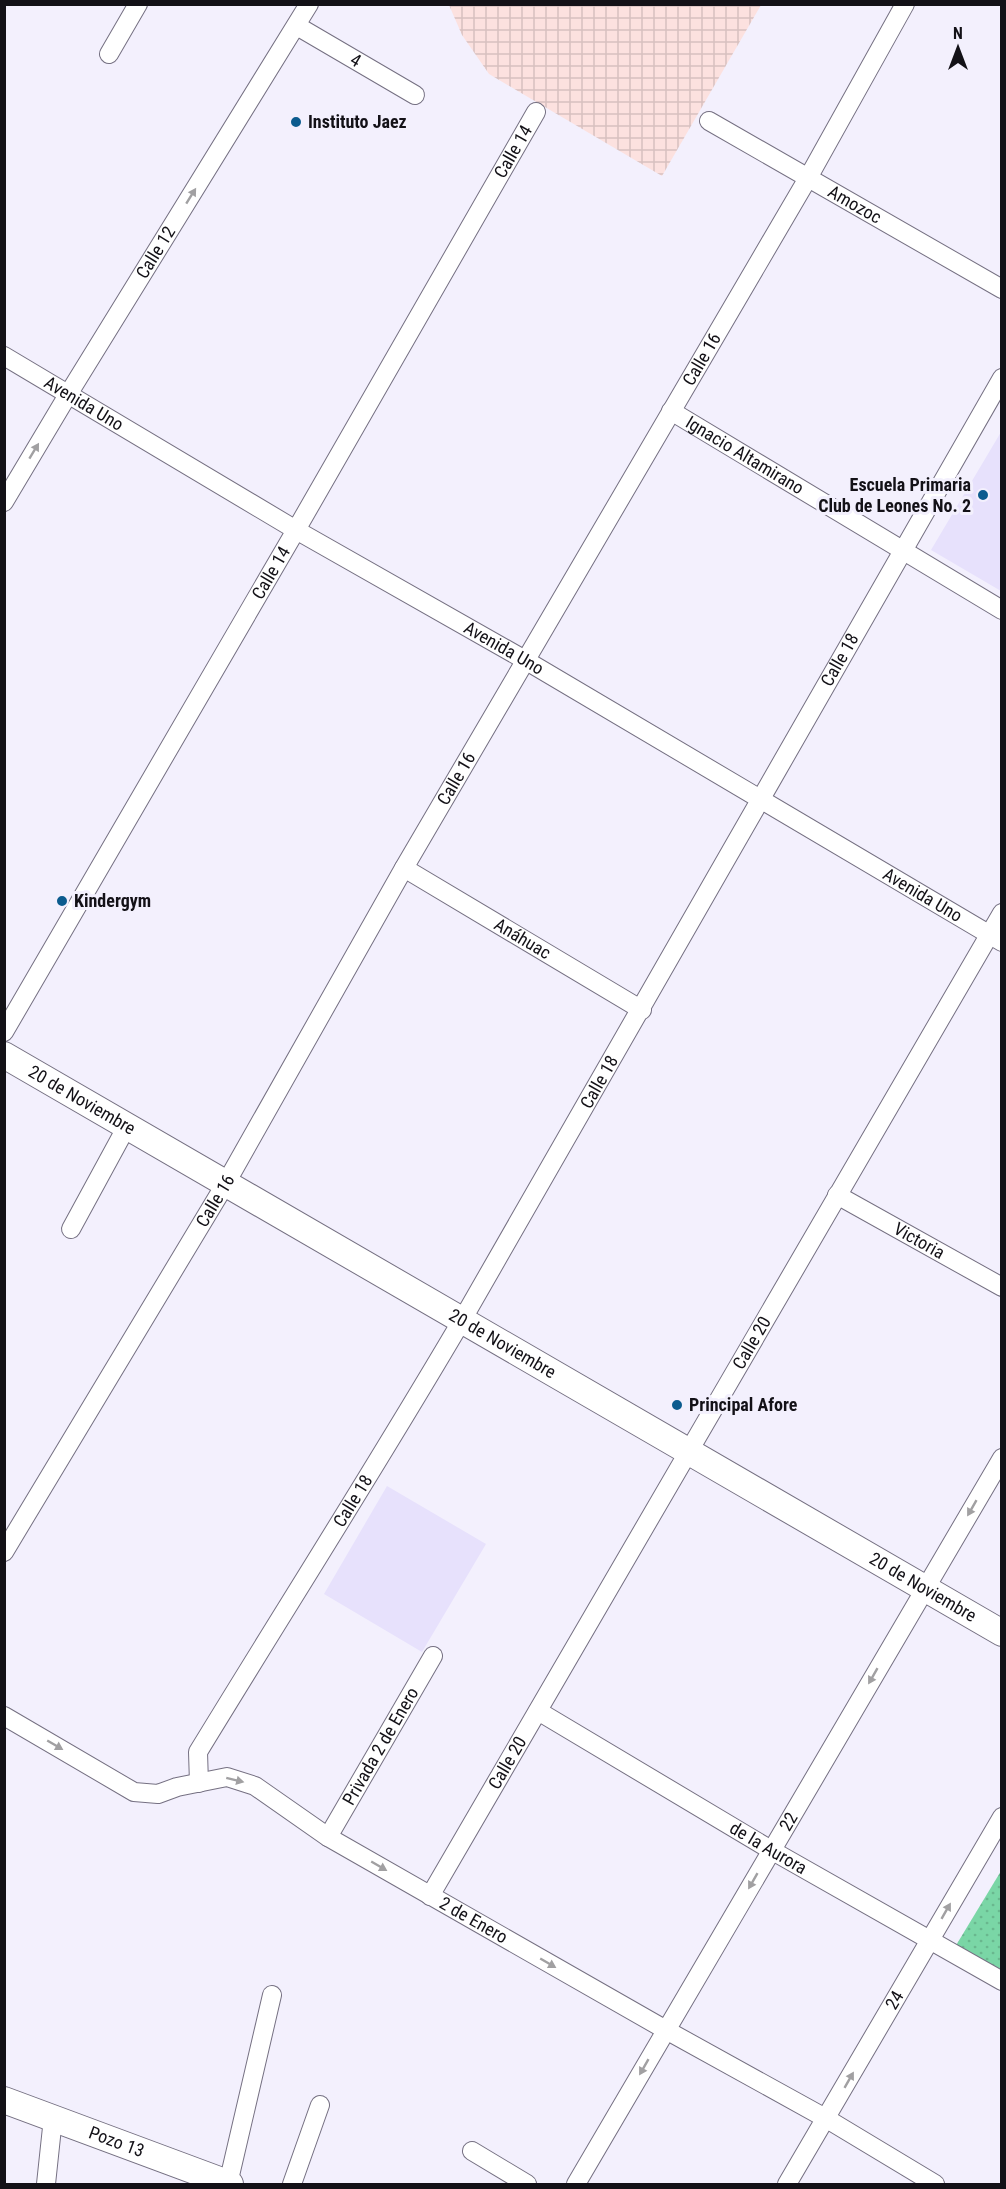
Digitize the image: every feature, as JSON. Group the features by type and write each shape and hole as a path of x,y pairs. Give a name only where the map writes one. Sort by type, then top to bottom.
{"main road":[{"name":"20 de Noviembre","path":"4,1055 1002,1634"},
{"name":"Pozo 13","path":"4,2100 229,2184"}],"street":[{"path":"109,54 138,4"},
{"name":"Calle 12","path":"4,502 309,4"},
{"name":"Calle 16","path":"4,1552 226,1183 404,868 808,178 905,4"},
{"name":"4","path":"297,26 415,94"},
{"name":"Calle 14","path":"4,1032 536,112"},
{"name":"Amozoc","path":"709,121 1002,289"},
{"name":"Avenida Uno","path":"4,356 296,530 525,660 995,938"},
{"name":"Calle 18","path":"199,1783 198,1752 462,1320 642,1010 901,551 1002,378"},
{"name":"Ignacio Altamirano","path":"671,411 1002,610"},
{"name":"Anáhuac","path":"404,868 642,1010"},
{"name":"Calle 20","path":"430,1896 837,1195 995,938 1002,913"},
{"path":"71,1229 128,1126"},
{"name":"Victoria","path":"837,1195 1002,1287"},
{"name":"22","path":"576,2184 1002,1458"},
{"name":"Privada 2 de Enero","path":"328,1837 433,1656"},
{"name":"de la Aurora","path":"538,1711 771,1850 1002,1981"},
{"name":"2 de Enero","path":"4,1716 135,1792 158,1794 177,1787 227,1777 255,1786 328,1837 826,2119 935,2184"},
{"name":"24","path":"787,2184 1002,1817"},
{"path":"229,2184 272,1995"},
{"path":"292,2184 320,2105"},
{"path":"46,2184 53,2118"},
{"path":"472,2151 527,2184"}],"shaded area":[{"path":"449,5 761,5 662,176 489,74 462,35"},
{"name":"Escuela Primaria Club de Leones No. 2","path":"1001,432 1001,591 931,550"},
{"path":"387,1486 486,1544 422,1652 324,1594"}],"green space":[{"path":"1001,1871 1001,1971 955,1947"}],"place":[{"name":"Instituto Jaez","path":"296,122"},
{"name":"Escuela Primaria Club de Leones No. 2","path":"983,495"},
{"name":"Kindergym","path":"62,901"},
{"name":"Principal Afore","path":"677,1405"}]}
